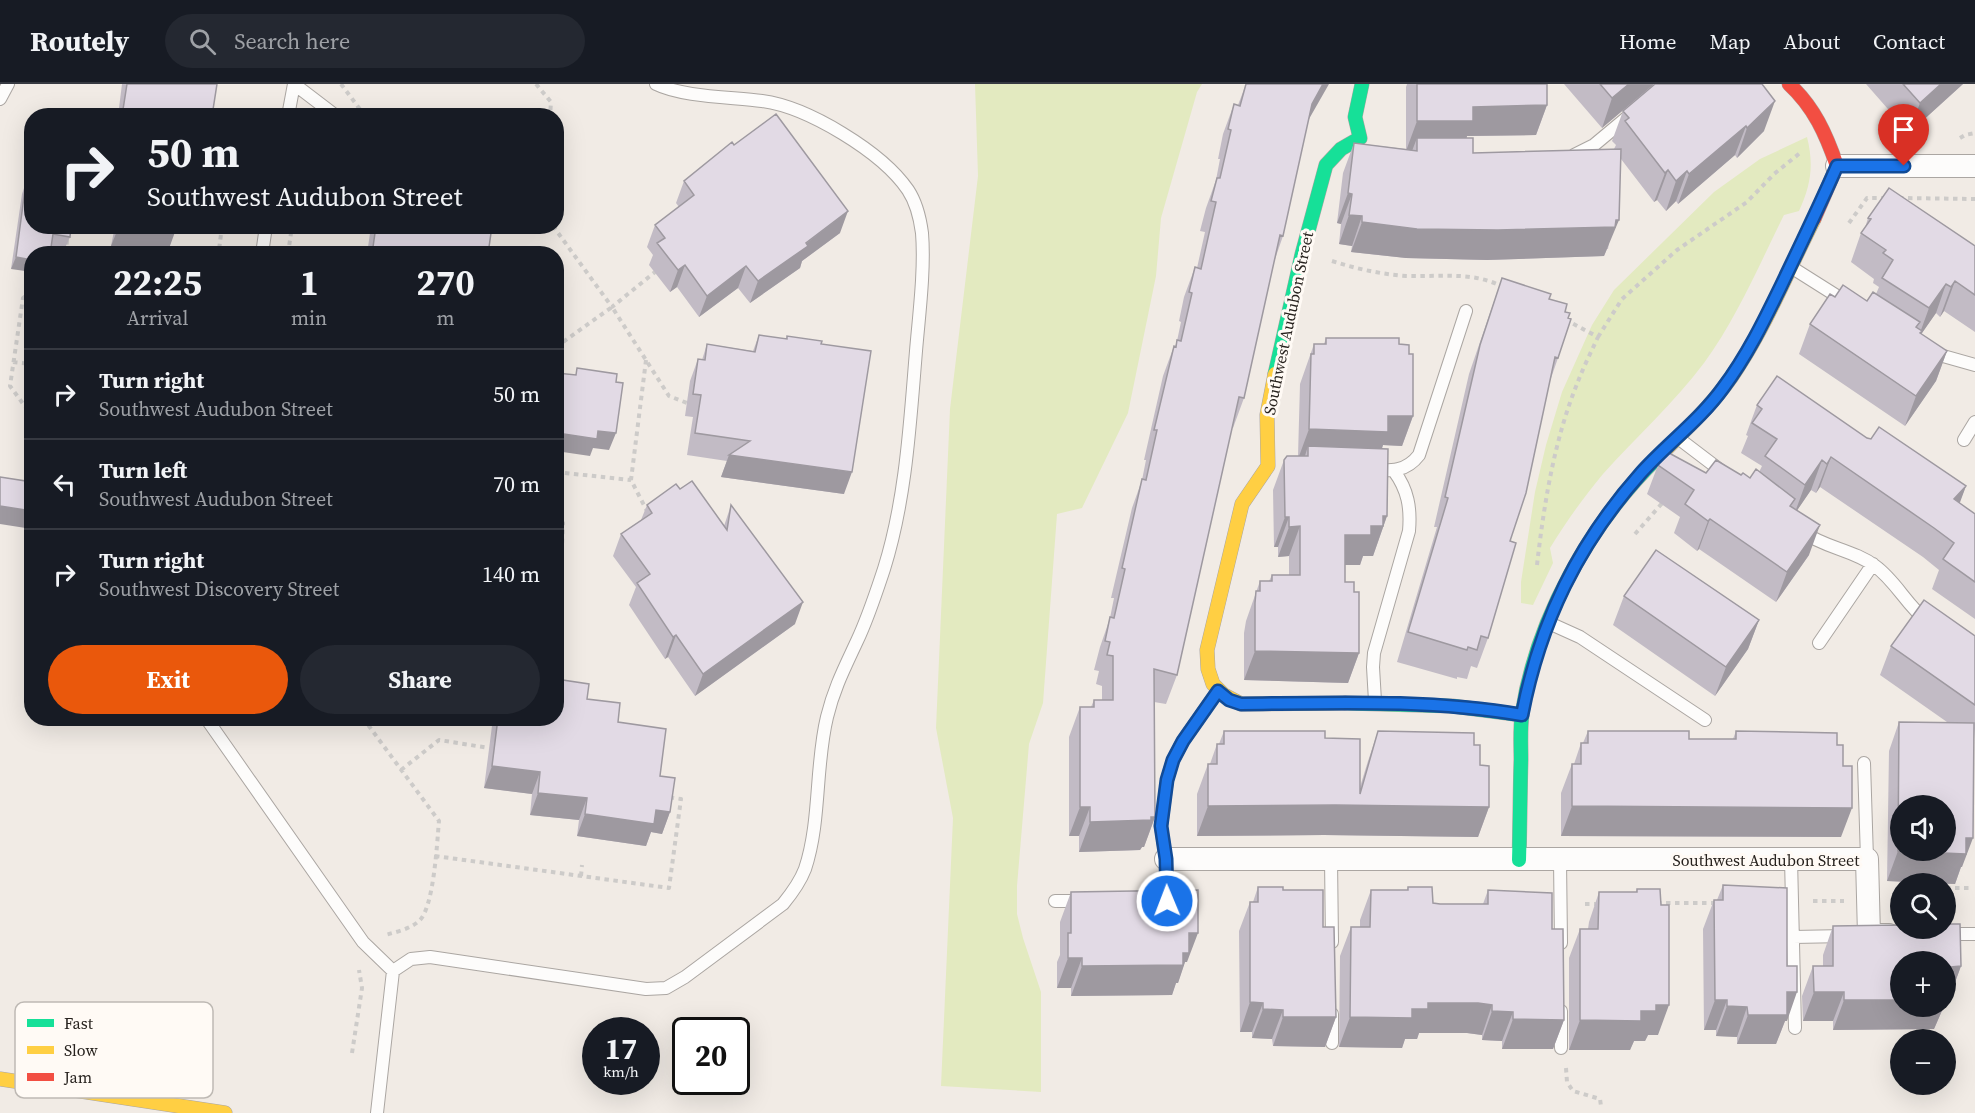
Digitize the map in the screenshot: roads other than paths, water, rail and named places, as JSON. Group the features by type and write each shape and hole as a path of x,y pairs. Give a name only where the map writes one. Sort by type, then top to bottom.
{"street":[{"name":"Southwest Audubon Street","path":"1218,691 1206,665 1207,650 1242,504 1257,480 1274,466 1267,415 1302,254 1326,165 1331,156 1342,147 1365,141 1355,117 1362,84"},
{"path":"1519,860 1522,715 1536,655 1576,561 1594,533 1642,472 1721,391 1737,369 1790,267 1837,166 1823,126 1812,108 1789,84"},
{"path":"1837,166 1975,166"},
{"path":"1218,691 1229,700 1241,704 1375,702 1485,709 1522,715"},
{"name":"Southwest Audubon Street","path":"1166,859 1867,859 1869,935"},
{"path":"1869,935 1890,935"},
{"path":"0,1079 15,1081"},
{"path":"126,1098 225,1113"}],"lane":[{"path":"0,99 8,84"},
{"path":"290,108 294,84 326,108"},
{"path":"377,1113 393,971 411,959 430,957 646,989 666,988 685,977 783,904 795,889 804,870 810,846 826,720 834,687 869,614 885,566 899,503 911,414 918,328 922,234 918,211 909,191 888,165 811,116 789,106 688,92 656,84"},
{"path":"1564,158 1594,146 1640,107"},
{"path":"1790,267 1858,309"},
{"path":"1359,470 1394,471 1404,468 1419,455 1466,310"},
{"path":"1917,347 1930,353 1975,365"},
{"path":"1964,440 1975,422"},
{"path":"1677,438 1732,479"},
{"path":"1375,702 1374,653 1410,523 1407,492 1394,471"},
{"path":"1789,522 1808,536 1873,564 1896,586 1924,620 1941,631"},
{"path":"1819,643 1873,564"},
{"path":"1548,623 1580,637 1705,720"},
{"path":"1144,901 1167,901 1166,859 1161,826 1170,770 1183,741 1218,691"},
{"path":"212,726 363,942 393,971"},
{"path":"1864,763 1867,859"},
{"path":"1331,859 1332,951"},
{"path":"1791,859 1795,1028"},
{"path":"1560,860 1561,952"},
{"path":"1055,901 1088,901"},
{"path":"1956,934 1975,934"},
{"path":"1793,937 1869,935"},
{"path":"1332,997 1332,1043"},
{"path":"1561,1000 1561,1048"}]}
